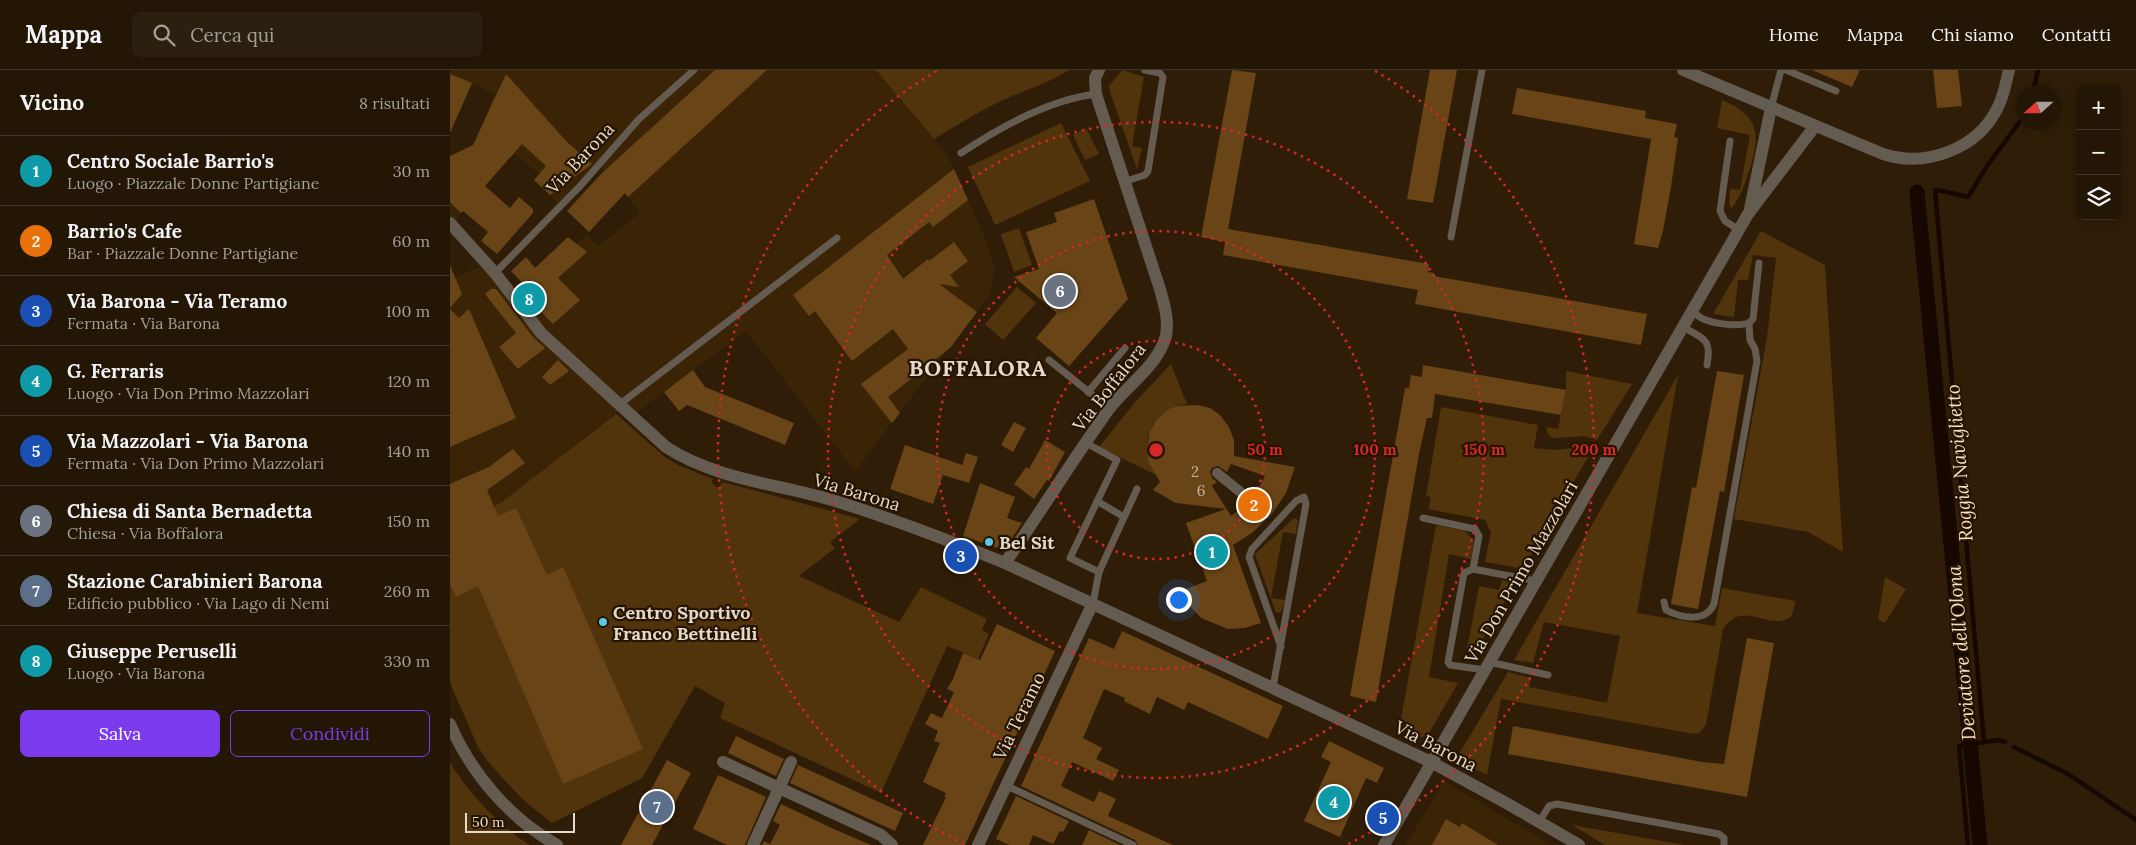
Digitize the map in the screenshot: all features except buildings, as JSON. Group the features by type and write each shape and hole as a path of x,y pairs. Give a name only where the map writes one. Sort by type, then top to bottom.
{"street":[{"name":"Via Boffalora","path":"1005,563 1110,408 1160,352 1166,334 1165,308 1160,286 1096,94 1095,78 1099,70"},
{"path":"1683,70 1892,157 1930,157 1946,154 1966,144 1992,116 1998,106 2009,70"},
{"name":"Via Don Primo Mazzolari","path":"1748,214 1771,108"},
{"name":"Via Don Primo Mazzolari","path":"1384,845 1748,214 1815,126"},
{"name":"Via Barona","path":"450,223 495,274 541,332 666,447 684,459 755,481 832,500 940,537 1005,563 1273,686 1431,762 1539,822 1572,843"},
{"path":"1217,473 1249,499"},
{"name":"Via Teramo","path":"978,845 1093,603"},
{"path":"450,724 468,760 498,797 526,824 557,845"},
{"path":"722,762 882,836 892,845"},
{"path":"753,845 791,762"}],"lane":[{"name":"Via Barona","path":"495,274 581,184 639,119 694,70"},
{"path":"1126,181 1145,175 1148,170 1163,80 1160,73 1145,70"},
{"path":"1452,237 1482,70"},
{"path":"1771,108 1782,70"},
{"path":"1786,70 1836,91"},
{"path":"960,153 1001,128 1077,96 1096,94"},
{"path":"1730,141 1720,211 1725,221 1739,230"},
{"path":"620,404 837,238"},
{"path":"1692,312 1706,320 1748,324 1753,319 1759,263"},
{"path":"1664,602 1666,610 1700,617 1709,613 1714,604 1757,361 1755,349 1750,340 1748,324"},
{"path":"1683,327 1701,336 1708,344 1707,365"},
{"path":"1088,392 1125,348"},
{"path":"1050,360 1110,408"},
{"path":"1086,444 1117,460 1070,558 1099,572"},
{"path":"1093,603 1099,572 1138,490"},
{"path":"1273,686 1281,647 1306,504 1304,497 1296,501 1252,549 1249,557 1281,647"},
{"path":"1097,501 1124,517"},
{"path":"1423,518 1476,529 1479,540 1473,569"},
{"path":"1536,581 1473,569 1466,570 1463,576 1447,659 1450,665 1487,666 1548,675"},
{"path":"1005,785 1133,845"},
{"path":"1539,822 1549,806 1557,804 1719,834 1724,838 1724,845"}],"shaded area":[{"path":"450,70 876,70 947,155 984,235 995,270 990,294 855,471 746,331 634,414 542,332 515,298 528,289 587,234 598,246 640,213 625,193 597,163 558,203 534,180 539,174 514,153 453,222 450,219 450,156 473,145 495,94 450,74"},
{"path":"876,70 1069,70 972,116 934,139"},
{"path":"1122,70 1144,77 1132,146 1142,148 1137,169 1109,86"},
{"path":"1722,100 1735,106 1751,121 1756,139 1755,150 1745,183 1731,209 1729,203 1730,189 1740,190 1750,135 1717,128"},
{"path":"1061,123 1090,181 995,225 968,167"},
{"path":"1086,128 1099,154 1085,160 1073,135"},
{"path":"1019,228 1032,265 1014,272 1001,234"},
{"path":"1761,231 1825,265 1843,552 1808,532 1734,519 1767,337 1776,258 1753,255 1748,280 1738,280 1734,317 1713,314"},
{"path":"485,264 540,333 623,408 502,503 450,525 450,280"},
{"path":"1017,287 1036,303 1003,340 985,324"},
{"path":"1171,364 1187,404 1174,407 1164,413 1150,430 1148,452 1150,464 1156,475 1099,447 1136,401"},
{"path":"1566,371 1632,384 1597,440 1585,436 1555,438 1551,437 1547,432 1547,427 1558,429 1566,390"},
{"path":"1678,375 1637,613 1715,626 1722,588 1796,601 1791,617 1782,621 1773,621 1739,616 1731,620 1723,629 1706,725 1699,733 1694,734 1501,699 1487,775 1456,759 1508,672 1531,678 1529,687 1607,703 1620,636 1544,622 1533,663 1514,660"},
{"path":"1441,407 1538,425 1534,448 1555,450 1581,447 1592,450 1523,569 1485,562 1491,532 1485,520 1428,509 1431,497 1426,496"},
{"name":"Centro Sportivo Franco Bettinelli","path":"616,414 666,458 680,466 713,479 711,482 718,488 723,482 860,519 830,542 835,548 799,576 899,622 921,587 987,619 982,630 989,634 978,659 947,646 881,793 720,718 725,703 695,686 642,778 552,823 522,799 489,763 478,747 450,683 450,525 502,502"},
{"path":"1294,518 1298,520 1296,534 1283,532 1271,598 1285,600 1281,612 1276,613 1255,554"},
{"path":"1436,525 1465,531 1474,541 1471,559 1449,554 1429,677 1458,683 1428,735 1419,738 1399,730"},
{"path":"1885,577 1906,589 1885,623 1878,619"},
{"path":"1502,580 1515,583 1471,660 1465,659 1479,586 1499,590"},
{"path":"450,762 485,808 508,829 530,845 450,845"},
{"path":"1444,781 1551,845 1406,845"},
{"path":"1572,825 1685,845 1605,845"}],"waterway":[{"name":"Roggia Naviglietto","path":"2035,85 2038,70"},
{"name":"Roggia Naviglietto","path":"1984,742 1935,190 1968,197 1987,166 2016,127"},
{"name":"Deviatore dell'Olona","path":"1917,192 1980,845"},
{"name":"Roggia Naviglietto","path":"1968,845 1959,746 1999,740 2005,742"},
{"path":"2014,747 2068,774 2136,820"}],"place":[{"name":"Chiesa di Santa Bernadetta","path":"1060,291"},
{"name":"Giuseppe Peruselli","path":"529,299"},
{"name":"Barrio's Cafe","path":"1254,505"},
{"name":"Bel Sit","path":"989,542"},
{"name":"Centro Sociale Barrio's","path":"1212,552"},
{"name":"Via Barona - Via Teramo","path":"961,556"},
{"name":"Centro Sportivo Franco Bettinelli","path":"603,622"},
{"name":"G. Ferraris","path":"1334,802"},
{"name":"Stazione Carabinieri Barona","path":"657,807"},
{"name":"Via Mazzolari - Via Barona","path":"1383,818"}],"district":[{"name":"BOFFALORA","path":"978,368"}]}
